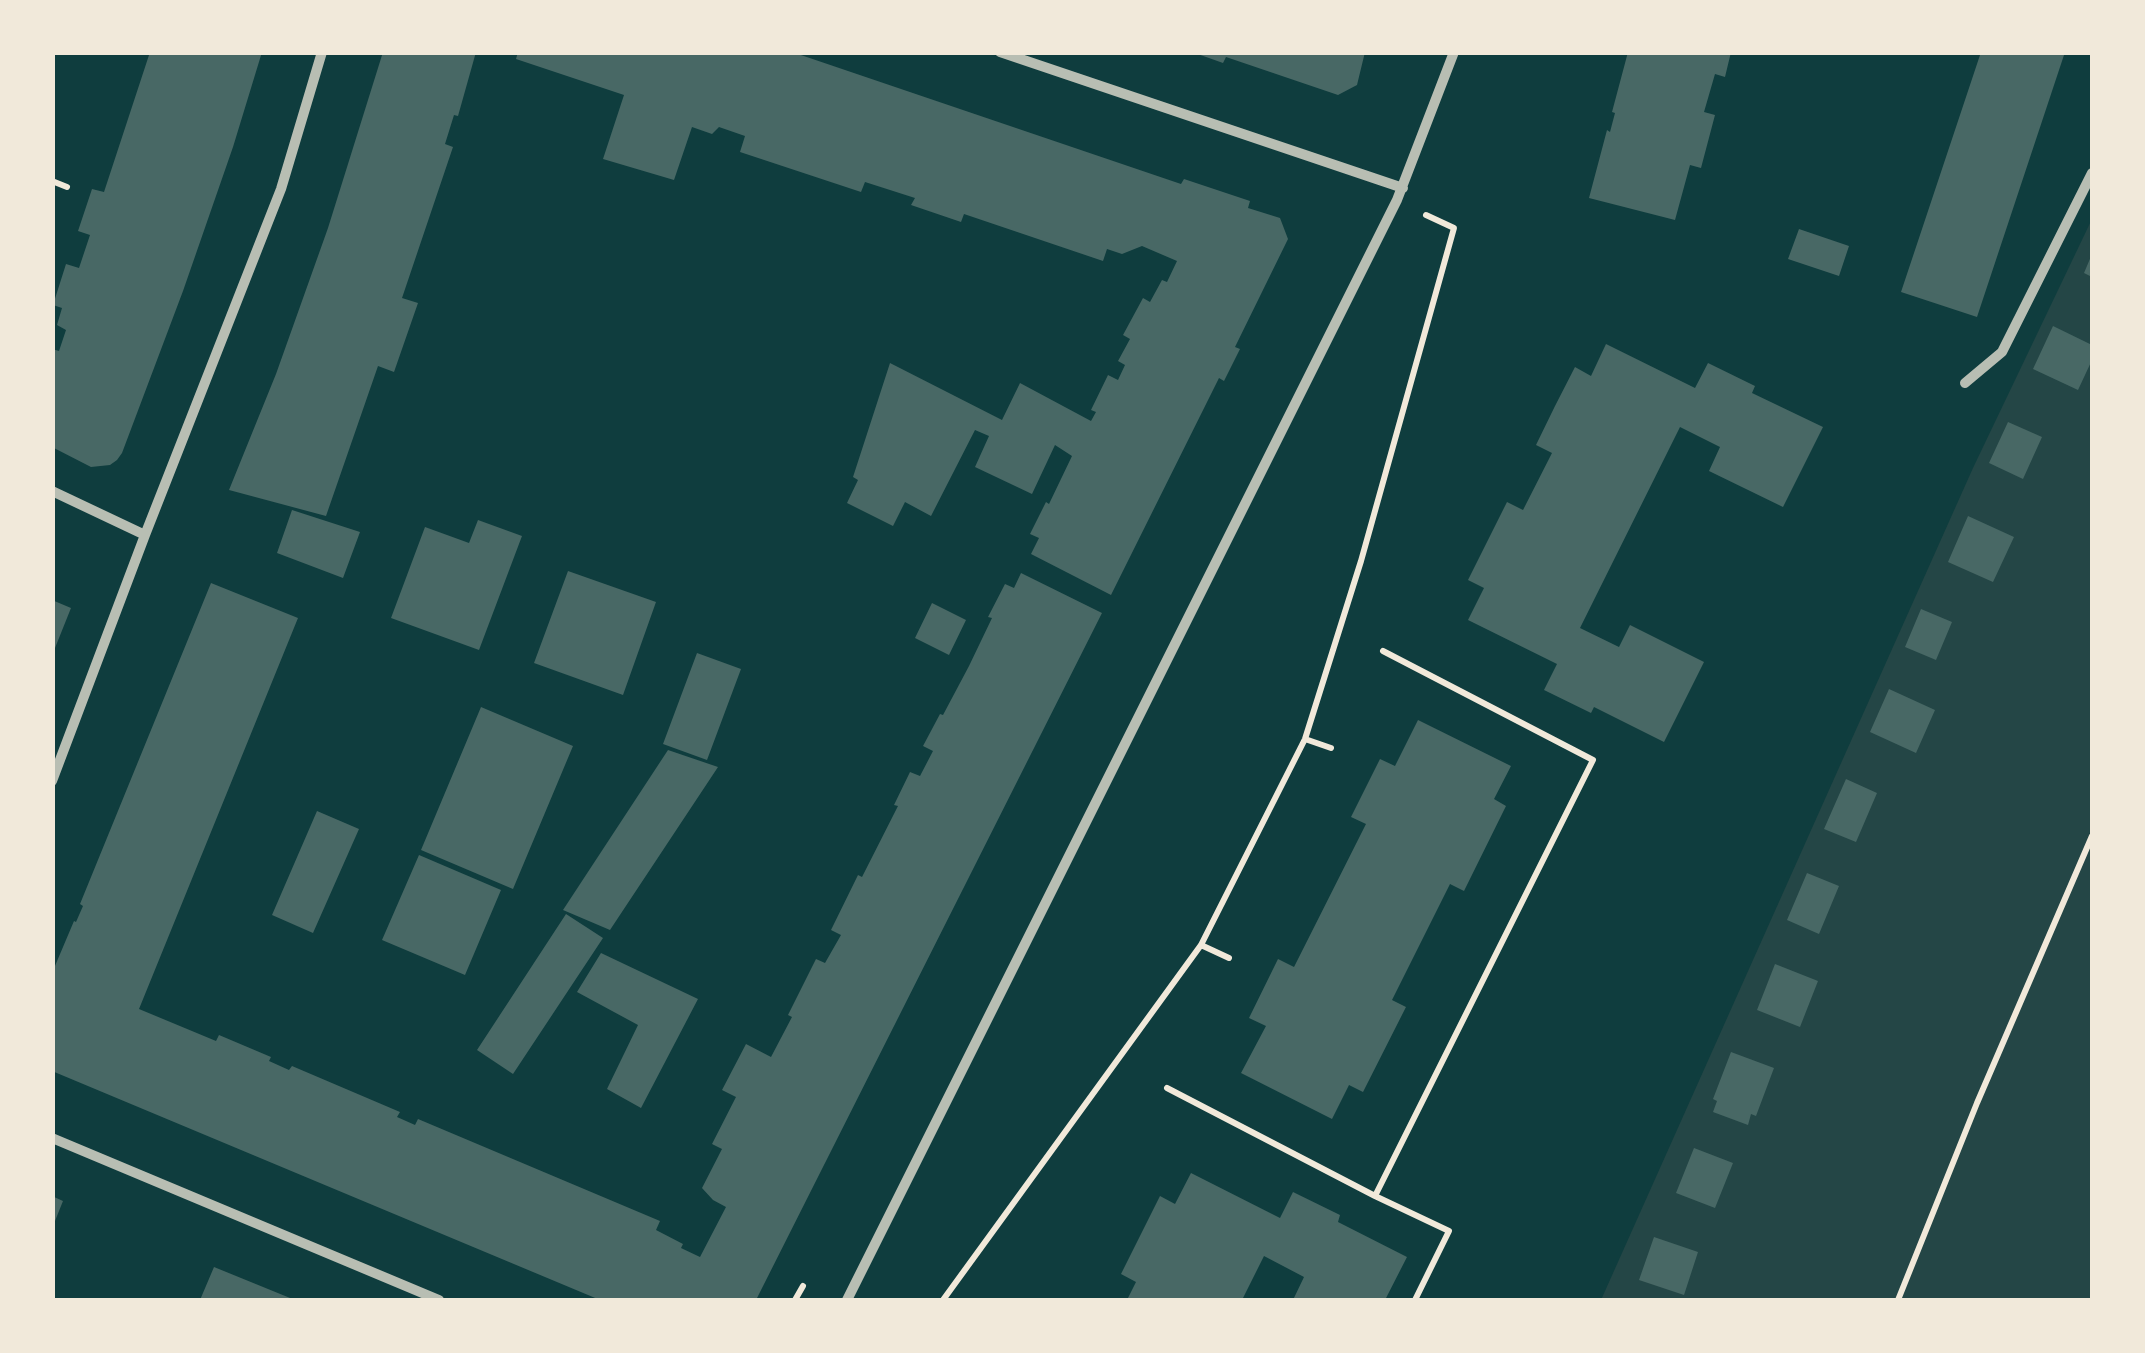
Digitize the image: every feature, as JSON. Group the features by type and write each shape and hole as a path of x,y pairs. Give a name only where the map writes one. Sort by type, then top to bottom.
{"street":[{"path":"52,781 281,189 322,52"},
{"path":"1000,52 1403,188"},
{"path":"847,1300 1403,188 1454,52"},
{"path":"1965,383 2002,352 2092,174"},
{"path":"52,491 145,536"},
{"path":"52,1138 439,1300"}],"path":[{"path":"52,181 67,186"},
{"path":"942,1300 1201,945 1305,739 1361,562 1454,228 1397,200"},
{"path":"1375,1196 1593,760 1382,651"},
{"path":"1305,739 1331,748"},
{"path":"1898,1300 2092,836"},
{"path":"1201,945 1230,958"},
{"path":"1167,1088 1449,1230 1415,1300"},
{"path":"795,1300 803,1286"}],"shaded area":[{"path":"2092,219 2092,1300 1601,1300 1973,468"}],"building":[{"path":"150,52 262,52 183,291 122,453 110,465 91,467 52,447 52,349 59,351 66,330 57,325 62,308 53,305 66,264 79,268 90,235 78,231 92,189 104,192"},
{"path":"383,52 476,52 458,116 454,115 445,144 453,147 402,298 418,303 394,372 378,366 326,516 229,490 328,228"},
{"path":"518,52 792,52 1181,184 1184,179 1250,201 1248,208 1280,218 1288,239 1235,347 1240,349 1224,381 1219,378 1111,595 1031,554 1039,538 1030,534 1072,456 1055,445 1032,494 975,467 989,436 975,430 931,516 905,502 893,526 847,503 858,480 853,477 890,363 1002,420 1020,383 1091,421 1096,412 1091,410 1108,375 1118,380 1125,365 1118,361 1130,339 1123,335 1143,298 1150,302 1162,280 1167,282 1177,261 1142,246 1122,254 1107,249 1103,261 964,214 961,222 911,205 915,198 865,182 861,192 740,152 745,136 719,127 712,134 692,127 674,180 603,159 624,95 516,59"},
{"path":"1192,52 1365,52 1357,85 1338,95 1226,57 1223,63"},
{"path":"1628,52 1731,52 1725,77 1715,74 1704,112 1715,115 1701,168 1690,165 1675,220 1589,198 1607,130 1610,132"},
{"path":"1981,52 2065,52 1977,317 1901,292"},
{"path":"1799,229 1849,246 1839,276 1788,259"},
{"path":"2092,254 2092,277 2084,273"},
{"path":"2053,326 2092,345 2092,360 2078,390 2033,369"},
{"path":"1606,344 1695,388 1708,363 1755,386 1752,393 1823,427 1783,507 1709,471 1720,447 1680,427 1580,628 1619,647 1630,625 1704,662 1664,742 1594,707 1591,713 1544,690 1557,664 1468,620 1484,588 1468,580 1507,502 1523,510 1552,453 1536,445 1555,406 1575,367 1591,376"},
{"path":"2008,422 2042,437 2023,479 1989,463"},
{"path":"292,510 360,532 343,578 277,553"},
{"path":"1968,516 2014,537 1993,582 1948,562"},
{"path":"478,520 522,536 479,650 391,618 425,527 469,543"},
{"path":"568,571 656,602 623,695 534,663"},
{"path":"1021,573 1102,613 756,1300 600,1300 52,1071 52,973 83,906 80,904 211,583 298,618 139,1009 216,1041 219,1035 271,1057 269,1061 289,1070 292,1066 400,1112 397,1117 415,1125 418,1119 660,1221 656,1230 700,1257 726,1207 702,1188 722,1149 712,1144 736,1097 722,1090 746,1044 771,1057 816,959 825,963 841,935 831,930 898,806 894,805 910,772 920,776 933,751 923,746 969,666 1005,584 1014,588"},
{"path":"52,600 71,608 53,653 52,653"},
{"path":"932,603 966,620 949,655 915,638"},
{"path":"1921,609 1952,622 1936,660 1905,647"},
{"path":"697,653 741,669 707,760 663,744"},
{"path":"1889,689 1935,710 1916,753 1870,732"},
{"path":"481,707 573,746 513,889 421,850"},
{"path":"1418,720 1511,766 1494,799 1506,806 1464,891 1450,884 1392,1000 1406,1007 1363,1092 1349,1085 1332,1119 1241,1073 1266,1026 1249,1018 1278,959 1294,967 1366,824 1351,817 1380,759 1395,766"},
{"path":"668,750 718,767 610,930 563,910"},
{"path":"1846,779 1877,793 1856,842 1824,829"},
{"path":"317,811 359,829 313,933 272,915"},
{"path":"419,855 501,890 465,975 382,940"},
{"path":"1807,873 1839,886 1819,934 1787,920"},
{"path":"566,914 603,938 513,1074 477,1050"},
{"path":"601,953 698,999 641,1108 607,1089 638,1025 577,992"},
{"path":"1775,964 1818,981 1800,1027 1757,1010"},
{"path":"1731,1052 1774,1068 1756,1116 1751,1114 1748,1125 1713,1112 1717,1101 1713,1099"},
{"path":"1694,1148 1733,1163 1715,1208 1676,1193"},
{"path":"1191,1173 1280,1218 1293,1192 1340,1215 1338,1222 1407,1257 1385,1300 1293,1300 1304,1277 1264,1256 1242,1300 1127,1300 1136,1282 1121,1274 1160,1196 1175,1204"},
{"path":"52,1196 63,1201 53,1226 52,1226"},
{"path":"1654,1237 1698,1252 1684,1295 1639,1280"},
{"path":"214,1267 295,1300 200,1300"}]}
